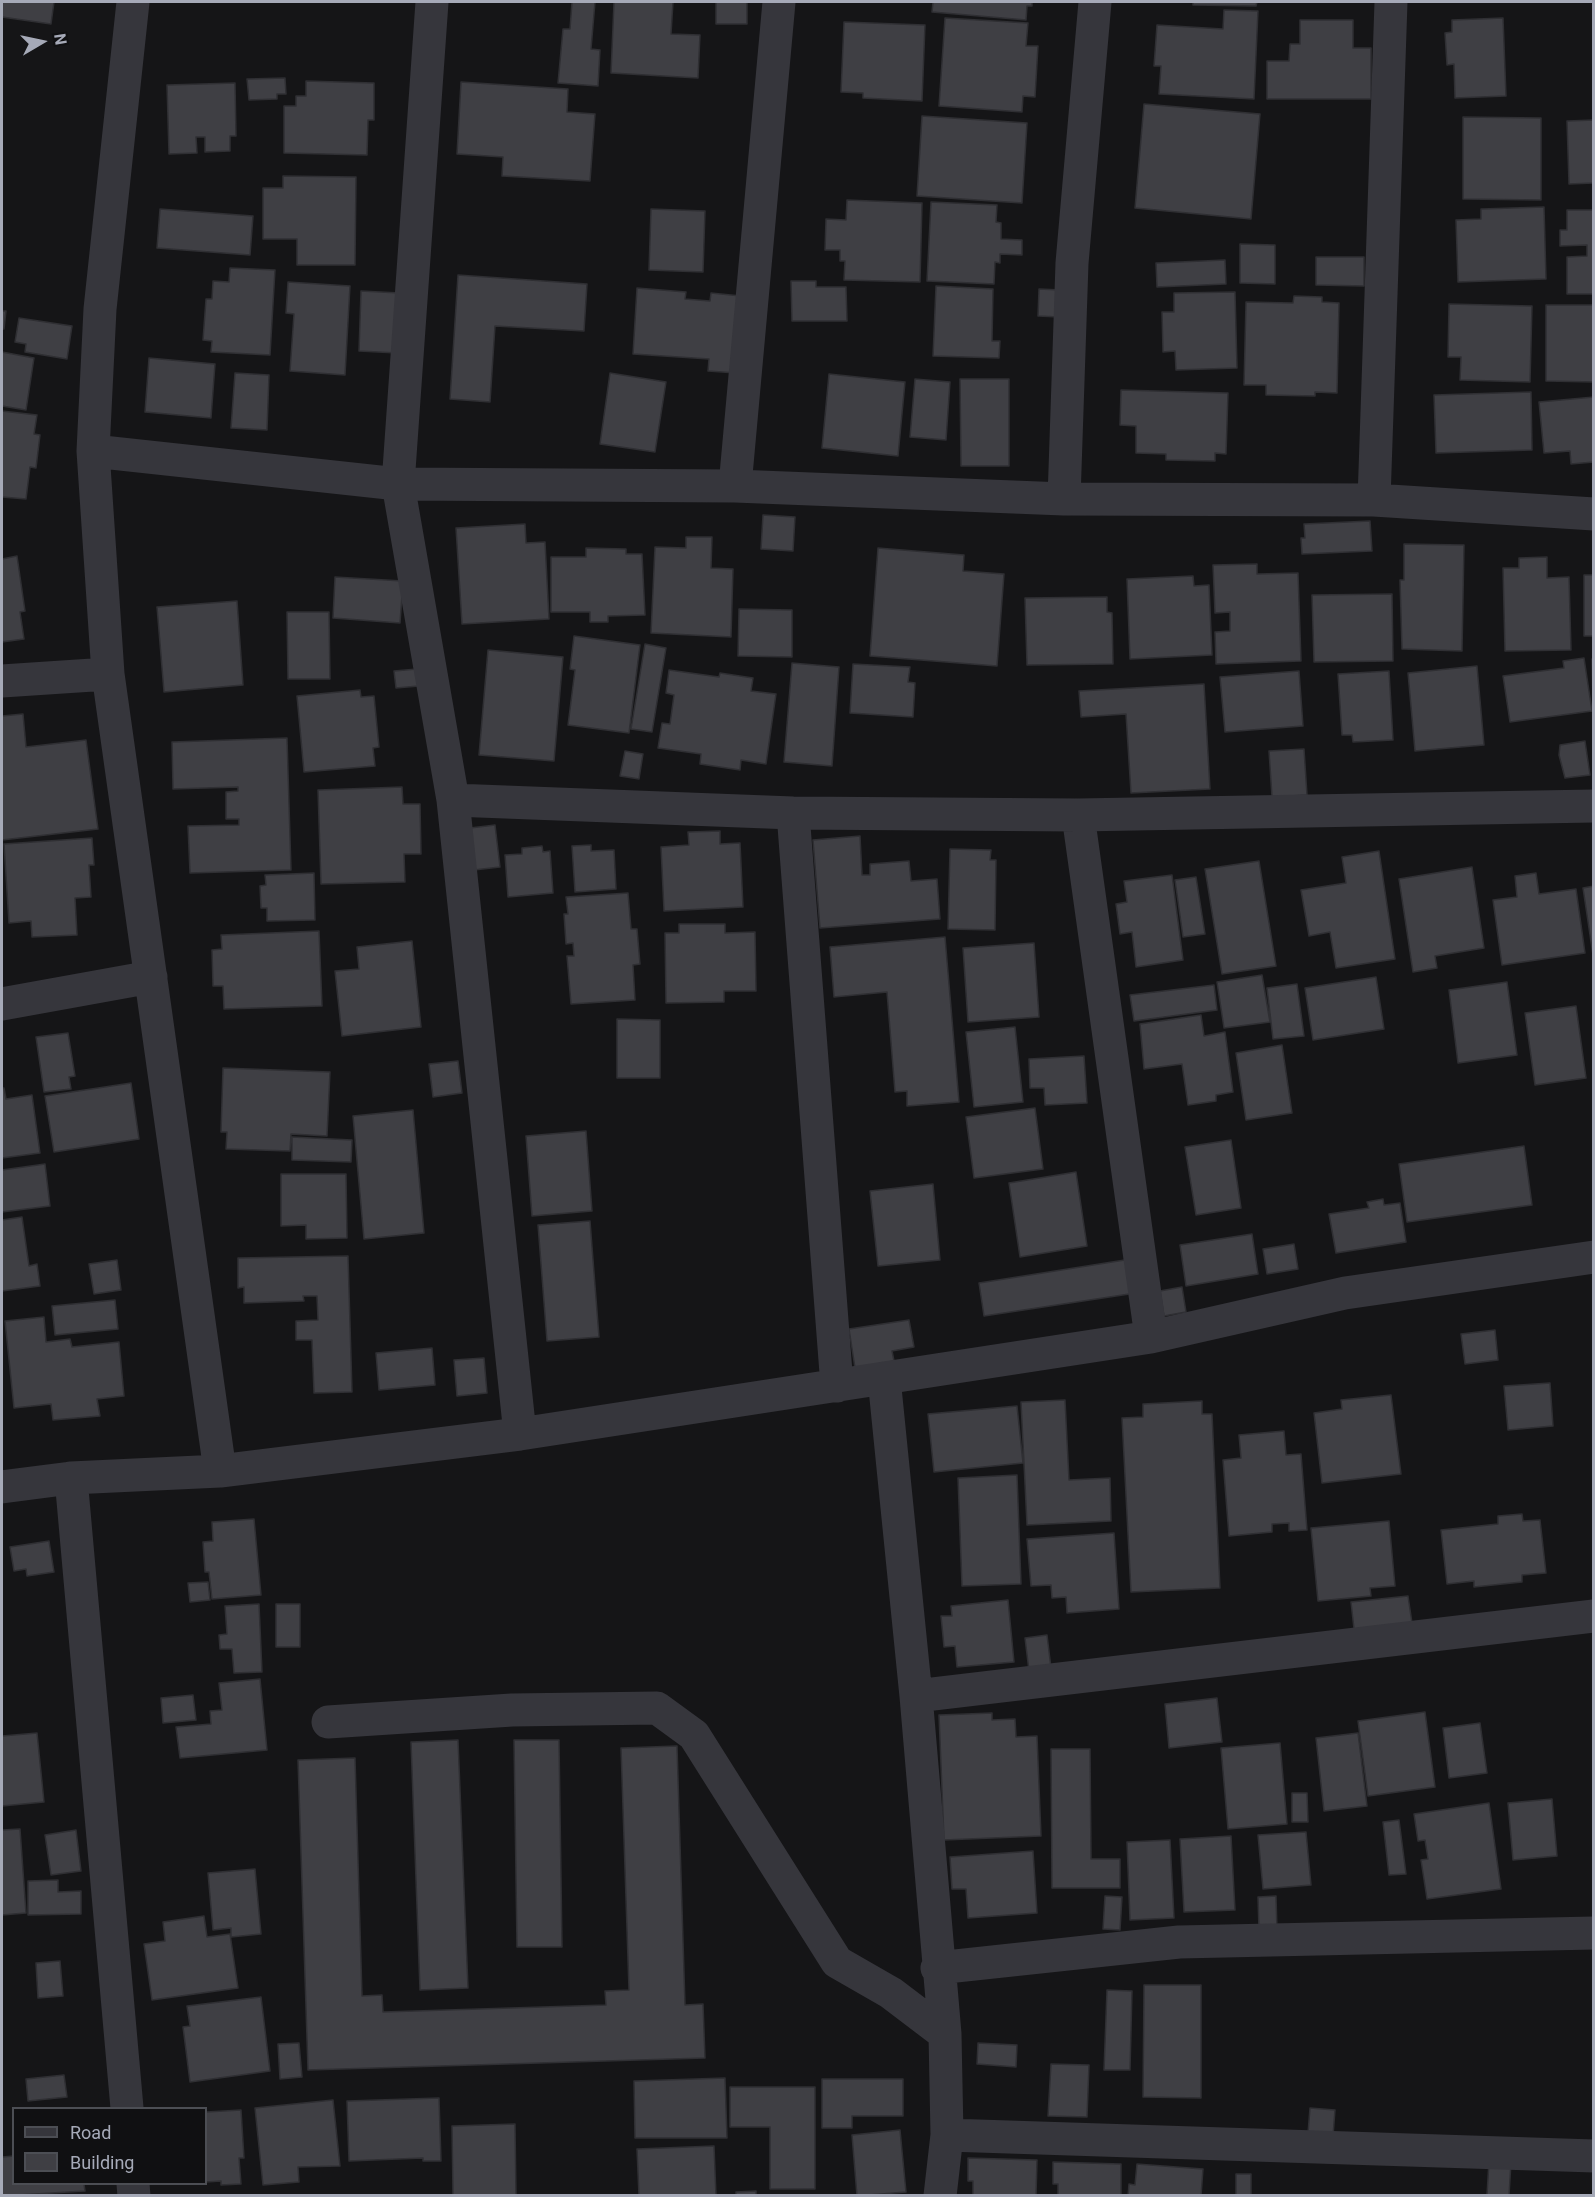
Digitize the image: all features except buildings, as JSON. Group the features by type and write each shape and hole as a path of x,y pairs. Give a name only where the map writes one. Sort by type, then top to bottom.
{"street":[{"path":"133,2 100,309 93,451 108,674 220,1471"},
{"path":"432,2 398,484 453,800 520,1434"},
{"path":"735,486 779,2"},
{"path":"1064,499 1072,263 1095,2"},
{"path":"1374,500 1392,2"},
{"path":"93,451 398,484 735,486 1064,499 1374,500 1593,514"},
{"path":"2,681 108,674"},
{"path":"453,800 793,813 1078,815 1593,806"},
{"path":"793,813 837,1386"},
{"path":"1078,815 1151,1337"},
{"path":"2,1005 151,977"},
{"path":"2,1487 72,1478 220,1471 520,1434 1151,1337 1345,1293 1593,1257"},
{"path":"884,1378 916,1696 945,2034 948,2135 940,2196"},
{"path":"72,1478 127,2107"},
{"path":"916,1696 1593,1616"},
{"path":"328,1722 512,1710 657,1708 694,1735 837,1962 891,1993 945,2034"},
{"path":"938,1968 1179,1942 1593,1933"},
{"path":"948,2135 1593,2156"}]}
